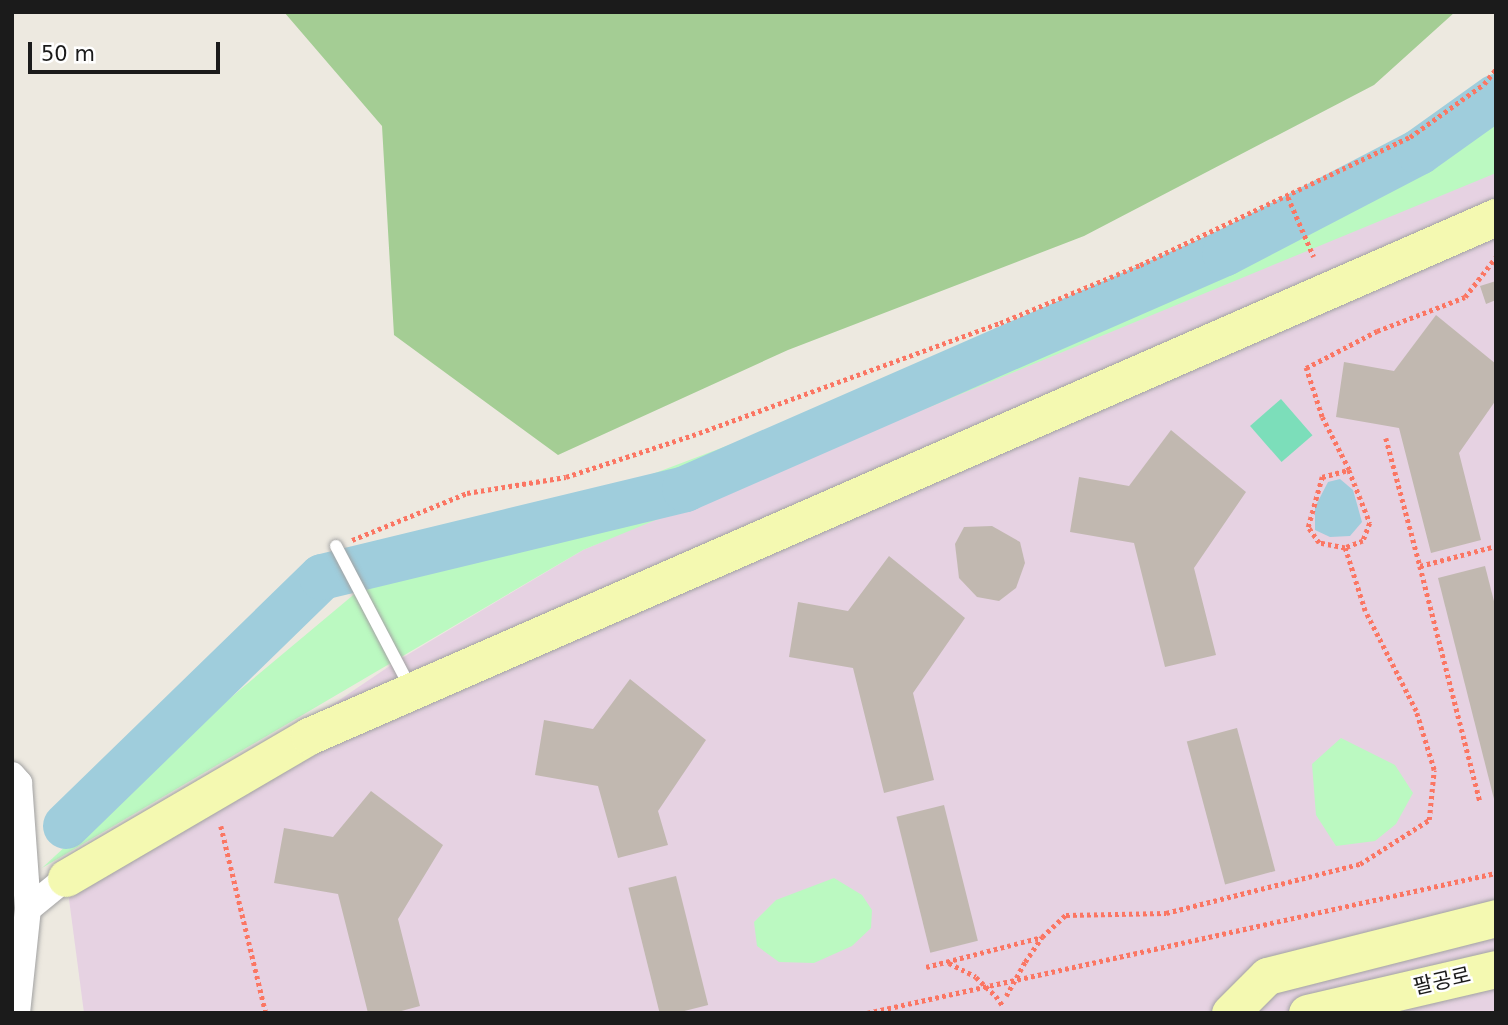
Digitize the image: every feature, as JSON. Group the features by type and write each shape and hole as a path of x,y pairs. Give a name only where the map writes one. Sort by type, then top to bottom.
{"street":[{"path":"27,909 66,878 309,736 1496,217"},
{"path":"12,775 19,783 27,909 17,1013"},
{"path":"1230,1013 1267,976 1496,918"},
{"name":"팔공로","path":"1307,1013 1496,969"}],"lane":[{"path":"336,546 412,689"}],"path":[{"path":"336,546 467,493 566,477 846,381 1140,265 1410,137 1483,84 1496,69"},
{"path":"1288,197 1314,257"},
{"path":"1349,470 1322,477 1308,527 1319,543 1345,548 1363,541 1370,523 1349,470 1321,417 1306,368 1377,331 1465,297 1496,257"},
{"path":"1386,438 1480,802"},
{"path":"1420,566 1496,546"},
{"path":"949,963 976,977 1003,1006 1025,962 1042,937 1066,915 1166,913 1360,864 1429,820 1434,770 1427,747 1416,712 1365,611 1345,548"},
{"path":"221,826 266,1013"},
{"path":"867,1013 1496,873"},
{"path":"926,967 1042,937"}],"shaded area":[{"path":"1496,157 1496,1013 84,1013 67,884 397,661 583,550"}],"green space":[{"path":"284,12 1455,12 1374,85 1084,236 788,350 558,455 394,335 382,126"},
{"path":"1496,91 1496,173 583,550 42,868 186,735 370,581 1086,310"},
{"path":"1281,399 1312,435 1282,462 1250,426"},
{"path":"1341,738 1395,765 1413,793 1396,824 1375,841 1336,846 1316,815 1312,764"},
{"path":"834,878 862,895 872,910 871,928 852,946 814,963 779,962 757,946 754,922 776,900"}],"water":[{"path":"1340,479 1353,490 1362,522 1350,536 1330,537 1315,530 1315,507 1328,482"}],"building":[{"path":"1496,281 1496,300 1486,304 1480,286"},
{"path":"1436,315 1496,364 1496,400 1459,453 1481,540 1431,553 1399,428 1336,417 1344,362 1394,371"},
{"path":"1171,430 1246,492 1194,568 1216,655 1165,667 1134,543 1070,532 1079,477 1129,486"},
{"path":"992,526 1020,542 1025,563 1016,588 999,601 977,597 959,578 955,544 964,527"},
{"path":"889,556 965,618 913,693 934,780 884,793 853,668 789,657 798,602 848,611"},
{"path":"1485,566 1496,609 1495,803 1438,578"},
{"path":"630,679 706,740 658,811 668,845 618,858 598,786 535,775 544,720 593,729"},
{"path":"1237,728 1275,871 1225,884 1187,741"},
{"path":"371,791 443,845 398,919 420,1006 394,1013 368,1013 338,894 274,883 284,828 333,837"},
{"path":"944,805 978,941 930,953 896,817"},
{"path":"676,876 708,1005 676,1013 660,1013 628,888"}],"waterway":[{"path":"66,826 322,577 685,489 1225,253 1419,152 1496,97"}]}
